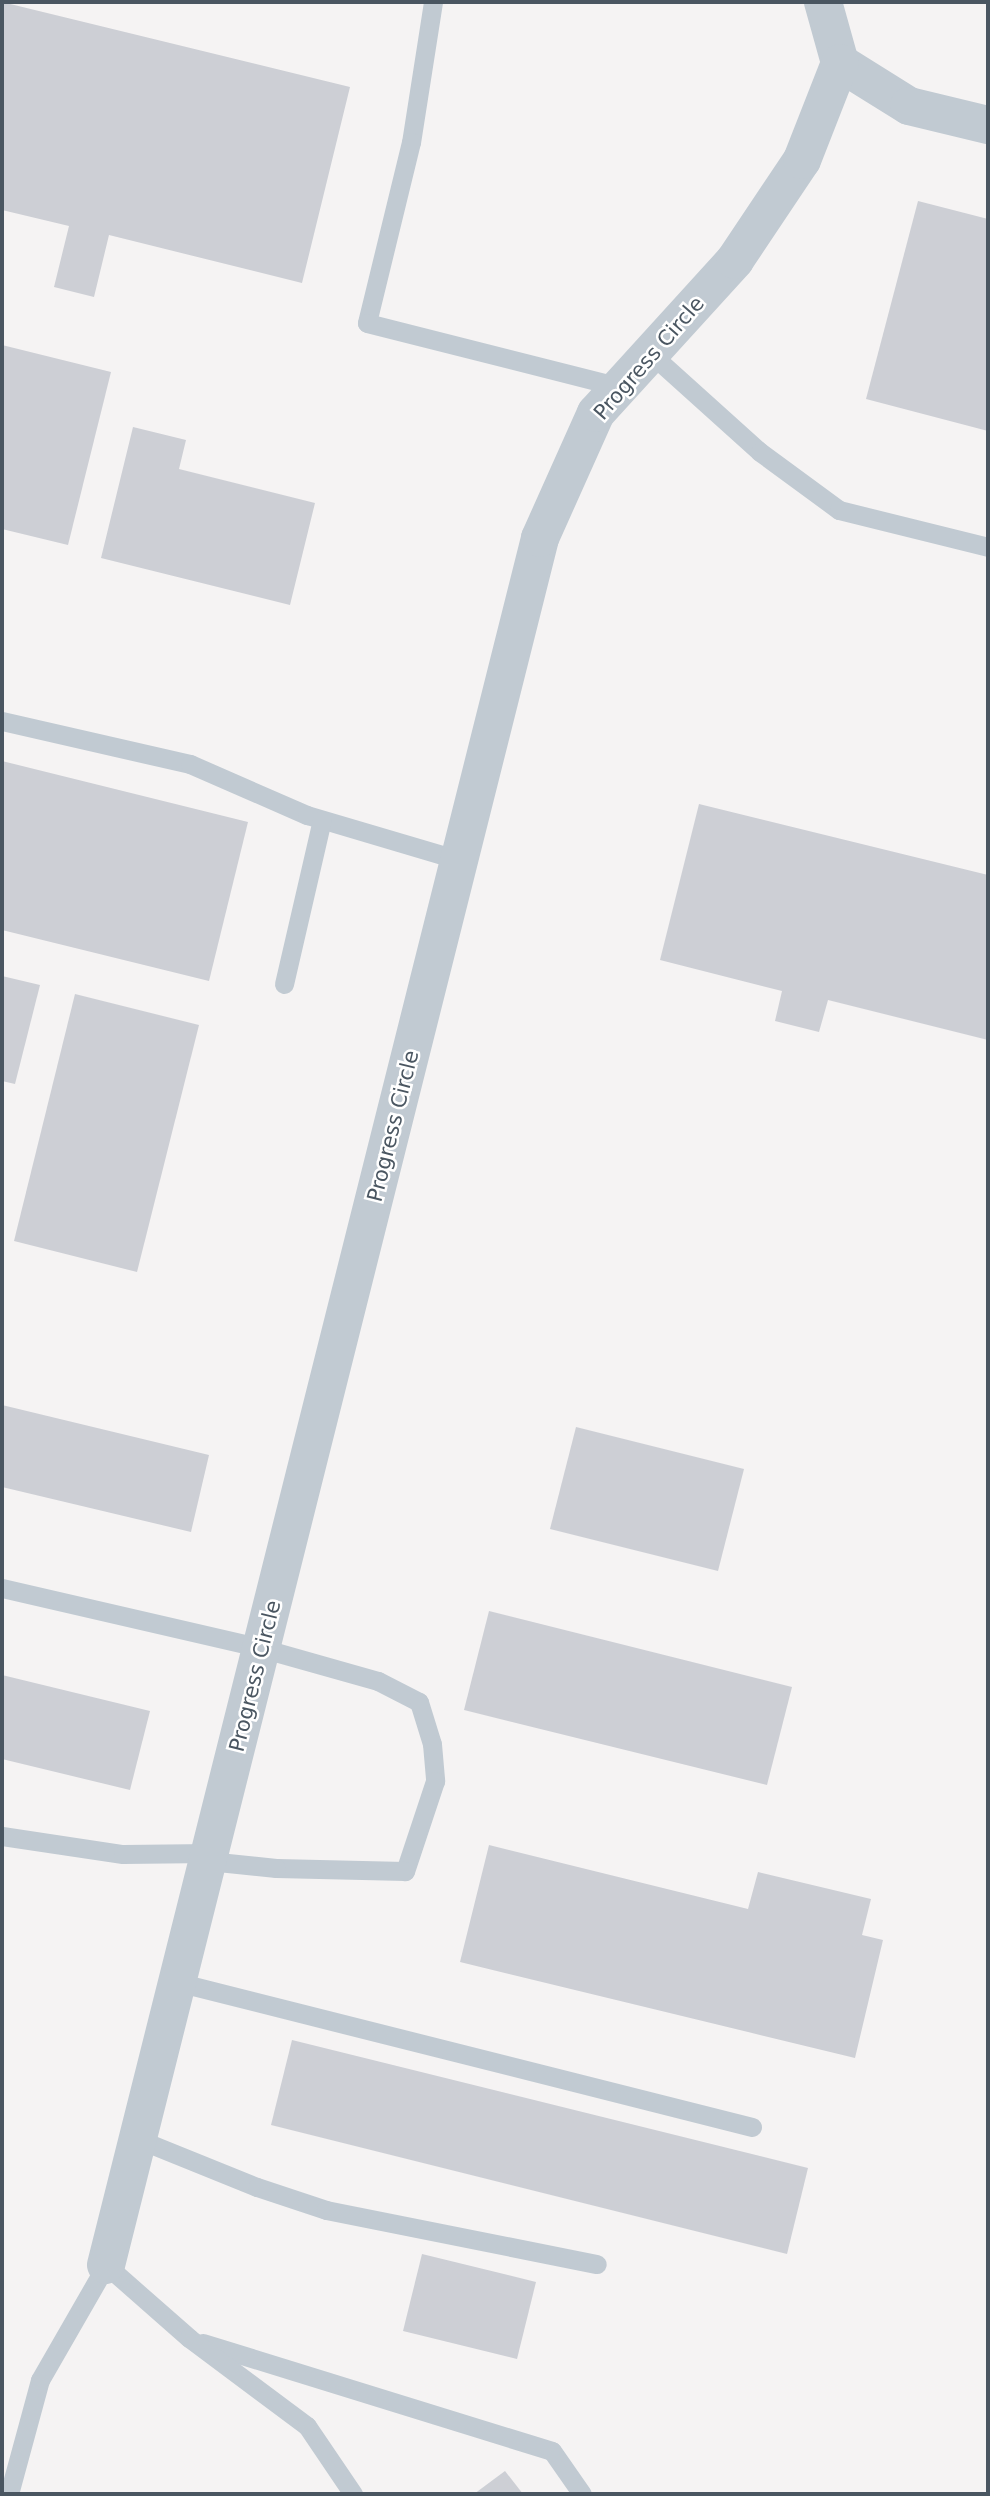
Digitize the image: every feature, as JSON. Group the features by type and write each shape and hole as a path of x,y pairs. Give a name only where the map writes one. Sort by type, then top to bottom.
{"street":[{"path":"823,2 840,63 909,106 988,125"},
{"name":"Progress Circle","path":"106,2265 540,538 596,413 735,260 802,160 840,63"}],"lane":[{"path":"433,2 411,142 367,323 620,387"},
{"path":"650,353 760,452 839,510 988,547"},
{"path":"2,721 190,764 322,820 459,860"},
{"path":"285,984 322,820"},
{"path":"2,1588 261,1648 378,1681 419,1702 432,1744 435,1781 405,1871 276,1868 209,1857 123,1854 2,1836"},
{"path":"177,1982 752,2127"},
{"path":"138,2139 257,2187 326,2210 597,2264"},
{"path":"9,2494 40,2380 106,2265 189,2338 306,2426 353,2494"},
{"path":"189,2338 552,2451 582,2494"}],"building":[{"path":"2,2 350,87 302,283 109,235 94,297 54,287 69,226 2,210"},
{"path":"918,201 988,219 988,431 866,399"},
{"path":"2,345 111,372 68,545 2,529"},
{"path":"133,427 186,440 179,469 315,503 290,605 101,558"},
{"path":"2,761 248,822 209,981 2,930"},
{"path":"699,804 988,875 988,1040 828,1000 819,1032 775,1021 782,991 660,960"},
{"path":"2,976 40,985 15,1084 2,1081"},
{"path":"75,994 199,1025 137,1272 14,1241"},
{"path":"2,1405 209,1455 191,1532 2,1487"},
{"path":"576,1427 744,1469 718,1571 550,1529"},
{"path":"489,1611 792,1687 767,1785 464,1710"},
{"path":"2,1675 150,1711 130,1790 2,1759"},
{"path":"489,1845 748,1909 758,1872 871,1899 862,1935 883,1940 855,2058 460,1962"},
{"path":"292,2040 808,2168 787,2254 271,2125"},
{"path":"422,2254 536,2282 517,2359 403,2331"},
{"path":"505,2471 523,2494 474,2494"}]}
